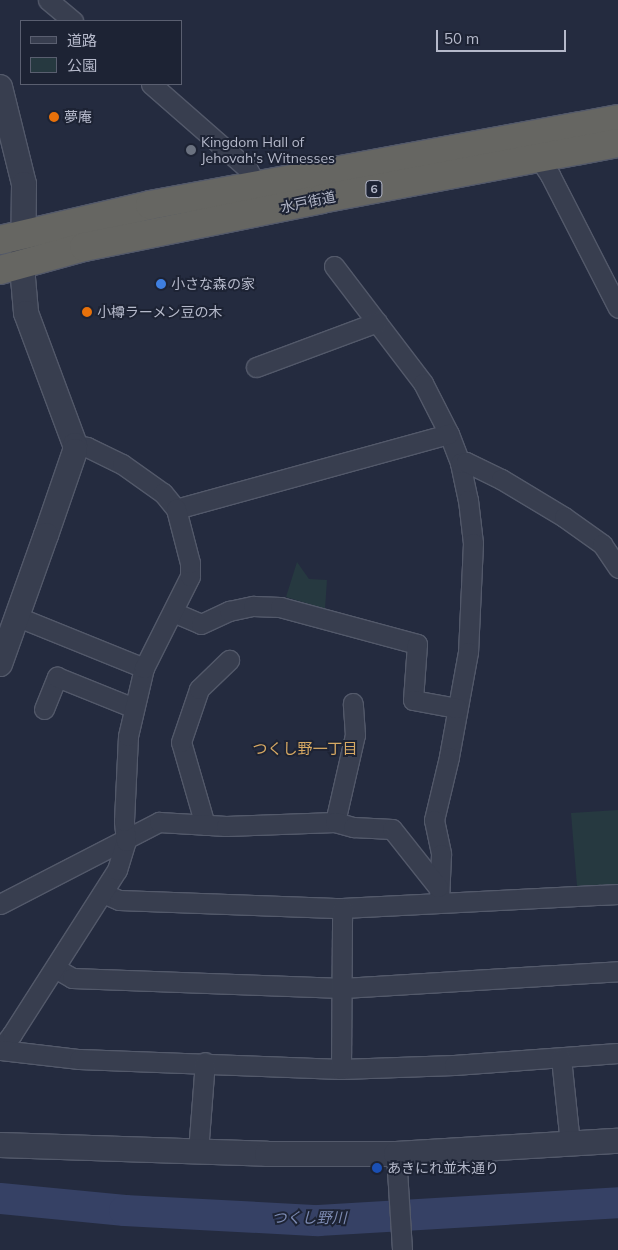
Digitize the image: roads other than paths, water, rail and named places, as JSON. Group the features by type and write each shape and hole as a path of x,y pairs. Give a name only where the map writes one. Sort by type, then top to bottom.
{"highway":[{"name":"水戸街道","path":"13,236 140,206 618,119"},
{"name":"水戸街道","path":"12,267 84,247 538,157 618,143"}],"street":[{"path":"48,0 72,20"},
{"path":"152,85 246,168 257,186"},
{"path":"0,87 5,127 24,184 13,236 12,267 26,313 75,444 75,451 0,664"},
{"path":"538,157 550,175 618,308"},
{"path":"334,266 423,383 449,434 460,463 468,500 472,543 468,652 449,756 434,820 441,854 439,894"},
{"path":"256,367 377,322"},
{"path":"176,509 449,434"},
{"path":"75,444 87,447 122,464 163,493 176,509 190,563 190,576 144,668 134,708 128,736 124,812 126,841 117,870 1,1050 79,1059 204,1062 341,1069 454,1065 618,1053"},
{"path":"460,463 466,462 501,480 564,517 602,544 618,568"},
{"path":"173,612 201,624 229,611 253,606 280,607 417,644 413,700 457,708"},
{"path":"18,617 144,668"},
{"path":"205,825 181,742 199,689 229,660"},
{"path":"43,702 57,677 134,708"},
{"path":"335,822 355,735 353,703"},
{"path":"0,904 126,841 158,822 205,825 335,822 353,827 392,829 439,894"},
{"path":"103,893 120,900 342,908 439,894 618,894"},
{"path":"341,1069 342,908"},
{"path":"55,968 72,978 342,988 618,971"},
{"path":"561,1058 570,1144"},
{"path":"198,1152 204,1062"},
{"path":"0,1145 198,1152 396,1154 618,1142"},
{"path":"396,1154 402,1250"}],"waterway":[{"name":"つくし野川","path":"0,1198 124,1210 318,1220 618,1202"}],"place":[{"name":"夢庵","path":"54,117"},
{"name":"Kingdom Hall of Jehovah's Witnesses","path":"191,150"},
{"name":"小さな森の家","path":"161,284"},
{"name":"小樽ラーメン豆の木","path":"87,312"},
{"name":"あきにれ並木通り","path":"377,1168"}],"district":[{"name":"つくし野一丁目","path":"305,749"}]}
